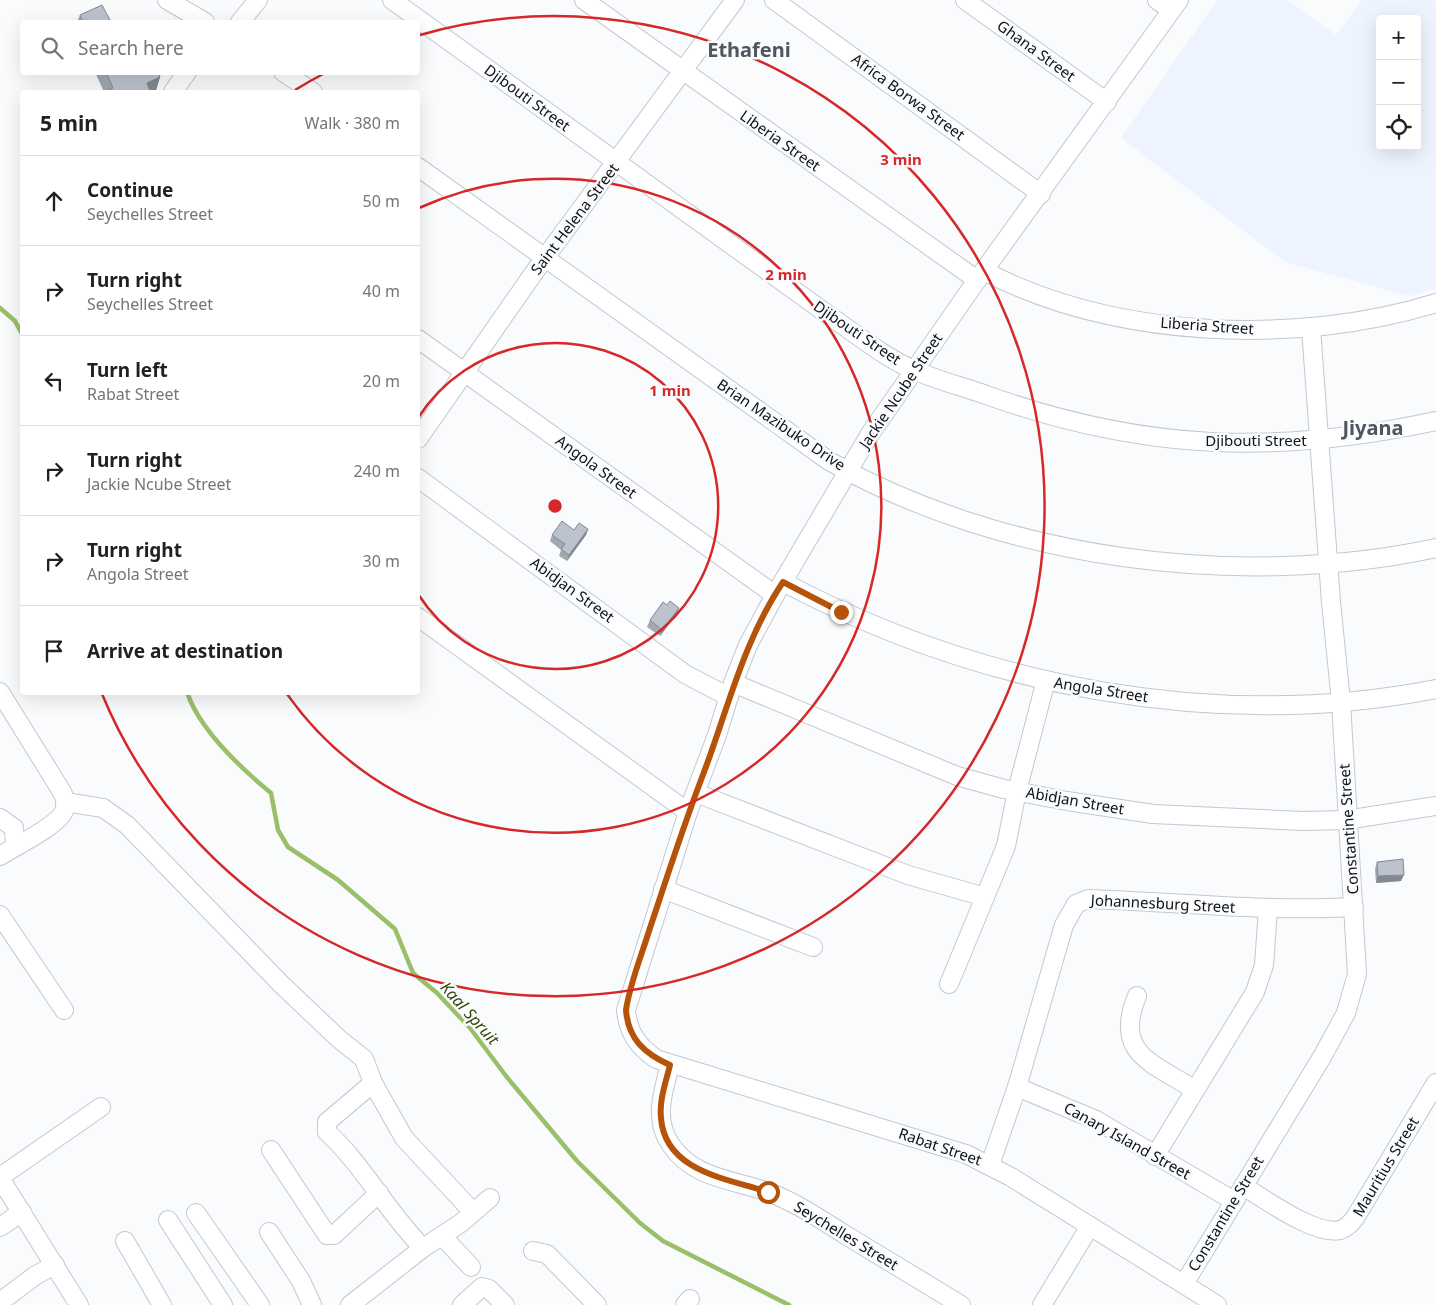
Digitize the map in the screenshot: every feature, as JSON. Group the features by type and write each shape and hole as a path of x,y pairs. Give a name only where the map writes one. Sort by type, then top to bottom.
{"street":[{"path":"167,0 202,20"},
{"path":"242,20 258,0"},
{"name":"Djibouti Street","path":"392,0 419,20"},
{"name":"Liberia Street","path":"584,0 682,72 980,276 1050,298 1151,322 1199,328 1252,330 1311,328 1350,323 1436,303"},
{"name":"Saint Helena Street","path":"420,436 545,258 735,0"},
{"name":"Africa Borwa Street","path":"774,0 1041,194"},
{"name":"Ghana Street","path":"965,0 1107,102"},
{"path":"1156,0 1175,5"},
{"name":"Jackie Ncube Street","path":"638,1045 629,1030 626,1010 688,812 748,645 847,471 914,370 1175,5"},
{"name":"Djibouti Street","path":"420,20 840,324 914,370 1061,419 1137,435 1217,443 1319,441 1390,431 1436,421"},
{"path":"174,90 185,75"},
{"path":"288,75 310,90"},
{"name":"Brian Mazibuko Drive","path":"420,168 800,441 847,471 946,514 1027,538 1144,560 1222,567 1328,564 1370,560 1436,548"},
{"name":"Constantine Street","path":"1184,1284 1322,1057 1346,1013 1357,974 1354,907 1346,820 1341,702 1328,564 1311,328"},
{"name":"Angola Street","path":"420,339 779,588 927,646 1046,680 1118,694 1185,702 1238,704 1341,702 1436,689"},
{"name":"Abidjan Street","path":"420,479 685,674 957,776 1017,791 1153,814 1303,821 1346,820 1436,806"},
{"path":"420,618 688,812"},
{"path":"949,984 1006,846 1017,791 1046,680"},
{"path":"0,692 62,792 65,807 56,821 0,856"},
{"path":"696,793 908,875 985,897"},
{"path":"65,807 103,808 127,825 288,991 338,1039 364,1059 373,1083 404,1138 473,1212"},
{"path":"0,818 14,828 15,846"},
{"path":"663,889 813,947"},
{"name":"Johannesburg Street","path":"990,1165 1017,1087 1064,926 1076,904 1088,899 1268,909 1354,907"},
{"path":"1155,1156 1248,1006 1261,978 1266,946 1268,909"},
{"path":"0,915 64,1010"},
{"path":"1137,996 1131,1010 1128,1031 1134,1048 1195,1090"},
{"name":"Rabat Street","path":"638,1045 656,1059 670,1065 935,1143 990,1165 1217,1305"},
{"name":"Seychelles Street","path":"670,1065 661,1104 660,1119 663,1131 671,1145 686,1162 703,1173 782,1198 961,1305"},
{"path":"373,1083 327,1122 327,1132 341,1145 406,1231 423,1248"},
{"name":"Mauritius Street","path":"1243,1186 1313,1226 1330,1230 1345,1228 1355,1218 1436,1083"},
{"name":"Canary Island Street","path":"1017,1087 1076,1110 1234,1202"},
{"path":"78,1305 0,1177 102,1107"},
{"path":"271,1150 327,1235 334,1235 379,1193"},
{"path":"350,1305 423,1248 443,1237 490,1198"},
{"path":"0,1227 22,1212"},
{"path":"196,1213 260,1305"},
{"path":"168,1220 223,1305"},
{"path":"1042,1305 1090,1226"},
{"path":"270,1232 301,1281 312,1305"},
{"path":"443,1237 471,1267"},
{"path":"125,1241 162,1305"},
{"path":"533,1251 547,1254 597,1305"},
{"path":"0,1302 36,1275 55,1265"},
{"path":"462,1305 482,1287 489,1290 505,1305"}],"shaded area":[{"path":"1217,0 1287,0 1336,35 1362,0 1436,0 1436,288 1410,296 1285,262 1121,138"}],"building":[{"path":"102,5 110,20 82,20 80,15"},
{"path":"107,75 159,75 160,77 147,83 150,90 108,90 113,88"},
{"path":"562,521 574,530 579,523 588,529 569,555 561,549 565,544 552,535"},
{"path":"670,601 679,608 662,630 650,620 663,602 667,605"},
{"path":"1403,859 1404,875 1378,876 1377,862"}],"waterway":[{"name":"Kaal Spruit","path":"0,308 15,321 20,330"},
{"name":"Kaal Spruit","path":"188,695 201,720 211,734 247,772 271,793 278,830 288,847 338,880 395,929 413,973 437,993 470,1028 506,1076 577,1161 640,1223 663,1241 789,1305"}],"district":[{"name":"Ethafeni","path":"749,50"},
{"name":"Jiyana","path":"1373,428"}],"route":[{"path":"768,1192 703,1173 680,1157 671,1145 663,1131 660,1119 661,1104 670,1065 656,1059 638,1045 626,1021 627,998 688,812 717,735 733,683 748,645 774,595 783,582 841,612"}]}
